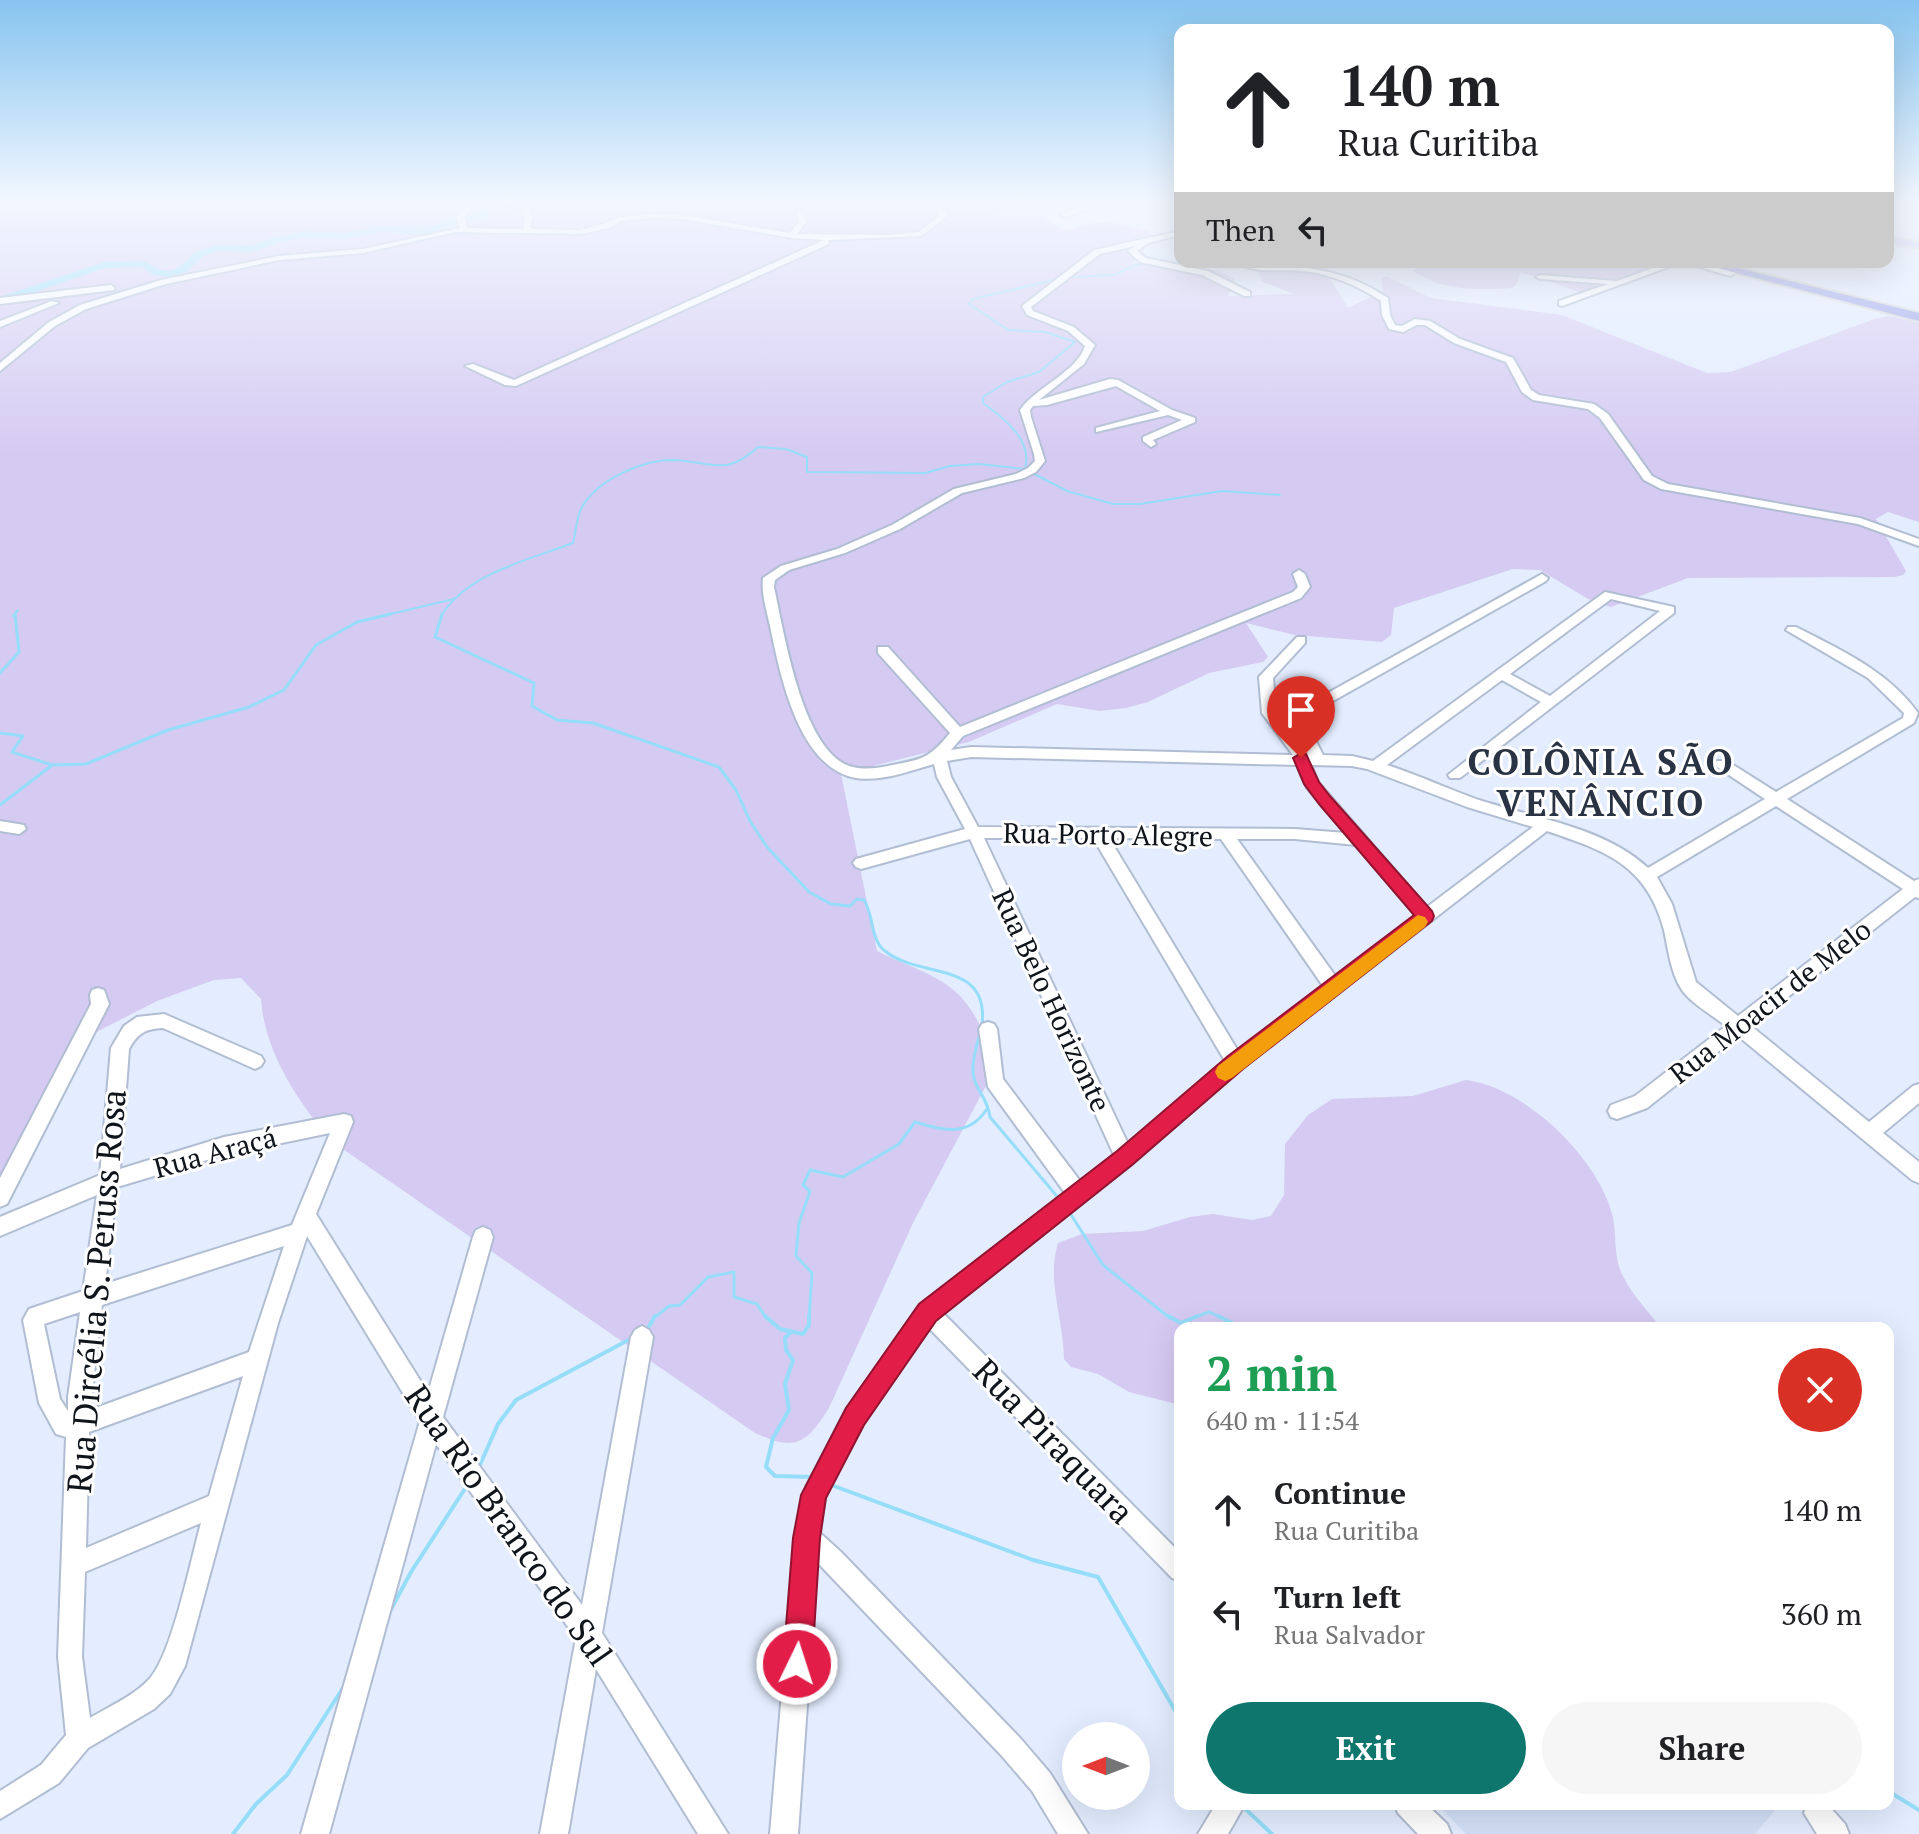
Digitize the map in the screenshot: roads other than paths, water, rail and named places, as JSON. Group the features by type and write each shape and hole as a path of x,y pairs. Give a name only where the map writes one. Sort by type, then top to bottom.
{"highway":[{"path":"1790,286 1919,317"}],"street":[{"path":"0,301 136,286"},
{"path":"0,368 52,324 83,307 152,286"},
{"path":"470,366 508,383 516,383 730,286"},
{"path":"1053,286 1026,306 1030,313 1071,329 1090,345 1089,354 1029,403 1025,418 1039,450 1040,461 1032,470 1020,476 958,491 896,527 841,551 785,568 769,578 768,587 795,698 810,735 834,762 845,771 875,773 939,756 971,752 1309,758 1376,766 1477,805 1607,849 1647,876 1661,895 1679,965 1689,986 1919,1174"},
{"path":"1230,286 1247,294"},
{"path":"1354,286 1385,300 1386,315 1392,327 1403,329 1415,322 1424,322 1457,341 1510,360 1532,396 1542,400 1583,403 1599,411 1642,471 1665,487 1860,521 1919,543"},
{"path":"1562,303 1610,286"},
{"path":"0,324 87,292"},
{"path":"1029,403 1047,402 1115,382 1169,412 1189,418 1191,422 1149,438 1151,444"},
{"path":"1100,430 1169,412"},
{"path":"939,756 958,733 1297,595 1304,587 1299,574"},
{"path":"1425,916 1312,784 1302,728 1304,712 1542,578"},
{"path":"1376,766 1612,594 1670,610 1455,775"},
{"path":"1647,876 1909,720 1911,713 1892,691 1874,677 1792,630"},
{"path":"1301,640 1266,677 1265,682 1269,713 1309,758"},
{"path":"883,650 958,733"},
{"path":"1501,674 1551,702"},
{"name":"Rua Belo Horizonte","path":"939,756 944,777 974,832 1125,1158"},
{"path":"1722,764 1917,889"},
{"path":"0,826 19,829"},
{"path":"784,1834 807,1538 814,1495 855,1416 928,1312 1125,1158 1236,1063 1544,826"},
{"name":"Rua Porto Alegre","path":"861,863 974,832 1309,834 1359,840"},
{"path":"1099,835 1236,1063"},
{"path":"1226,835 1334,988"},
{"name":"Rua Moacir de Melo","path":"1617,1111 1641,1102 1917,889"},
{"path":"0,1198 100,1004 98,995"},
{"name":"Rua Dircélia S. Peruss Rosa","path":"79,1739 70,1657 79,1397 114,1140 117,1059 130,1031 143,1022 164,1021 255,1061"},
{"path":"988,1029 994,1081 1078,1194"},
{"path":"1869,1134 1919,1092"},
{"name":"Rua Araçá","path":"0,1227 108,1181 224,1146 344,1122 303,1224"},
{"path":"257,1360 79,1425 64,1426 50,1403 33,1324 36,1316 92,1295 303,1224"},
{"path":"0,1806 50,1774 79,1739 145,1700 161,1685 176,1657 257,1360 303,1224"},
{"name":"Rua Rio Branco do Sul","path":"303,1224 432,1420 589,1635 714,1834"},
{"path":"315,1834 483,1237"},
{"name":"Rua Piraquara","path":"928,1312 1174,1564"},
{"path":"554,1834 642,1337"},
{"path":"73,1565 218,1504"},
{"path":"807,1538 833,1560 1011,1747 1041,1782 1074,1834"},
{"path":"1212,1834 1228,1810"},
{"path":"1413,1810 1437,1834"},
{"path":"1817,1813 1835,1834"}],"waterway":[{"path":"0,301 45,286"},
{"path":"1025,469 1025,449 1021,439 1008,423 983,403 983,397 1007,382 1039,372 1075,342 1045,332 1008,330 969,304 973,299 1030,286"},
{"path":"442,615 452,601 483,578 573,543 580,511 589,497 621,473 647,464 672,460 726,465 758,447 786,449 807,457 807,472 925,473 950,466 979,464 1025,469"},
{"path":"1025,469 1067,491 1113,504 1140,504 1222,491 1280,495"},
{"path":"382,616 454,599"},
{"path":"13,616 18,610"},
{"path":"0,673 19,652 15,614"},
{"path":"0,733 23,736 12,752 52,765 86,764 168,730 249,707 284,690 316,645 357,622 391,614"},
{"path":"442,615 435,637 534,683 532,706 557,720 593,723 719,767 736,790 750,821 767,847 809,892 831,904 850,906 857,899 864,900 880,946 900,960 964,980 975,990 982,1005 982,1026"},
{"path":"0,805 51,766"},
{"path":"980,1033 973,1073 990,1117 1061,1201"},
{"path":"809,1318 812,1273 796,1256 799,1223 810,1191 803,1185 810,1170 843,1177 899,1144 915,1122 936,1128 964,1128 980,1118 987,1109"},
{"path":"1068,1210 1103,1265 1170,1318"},
{"path":"654,1318 669,1306 680,1305 708,1277 734,1272 734,1297 757,1304 766,1318"},
{"path":"1195,1317 1209,1312 1222,1318"},
{"path":"647,1330 655,1316"},
{"path":"765,1316 780,1329 803,1334 809,1325 809,1318"},
{"path":"1168,1316 1179,1322"},
{"path":"1218,1316 1222,1318"},
{"path":"1183,1322 1195,1317"},
{"path":"1222,1318 1230,1322"},
{"path":"791,1332 785,1338 786,1350 793,1360 785,1384 789,1410 773,1438 766,1467 775,1476 814,1477"},
{"path":"479,1467 498,1424 516,1400 634,1337"},
{"path":"389,1613 411,1572 468,1484"},
{"path":"834,1486 1033,1560 1098,1577 1174,1709"},
{"path":"233,1834 256,1804 287,1775 343,1688"},
{"path":"1894,1795 1919,1810"},
{"path":"1246,1810 1272,1834"}],"district":[{"name":"COLÔNIA SÃO VENÂNCIO","path":"1601,782"}]}
